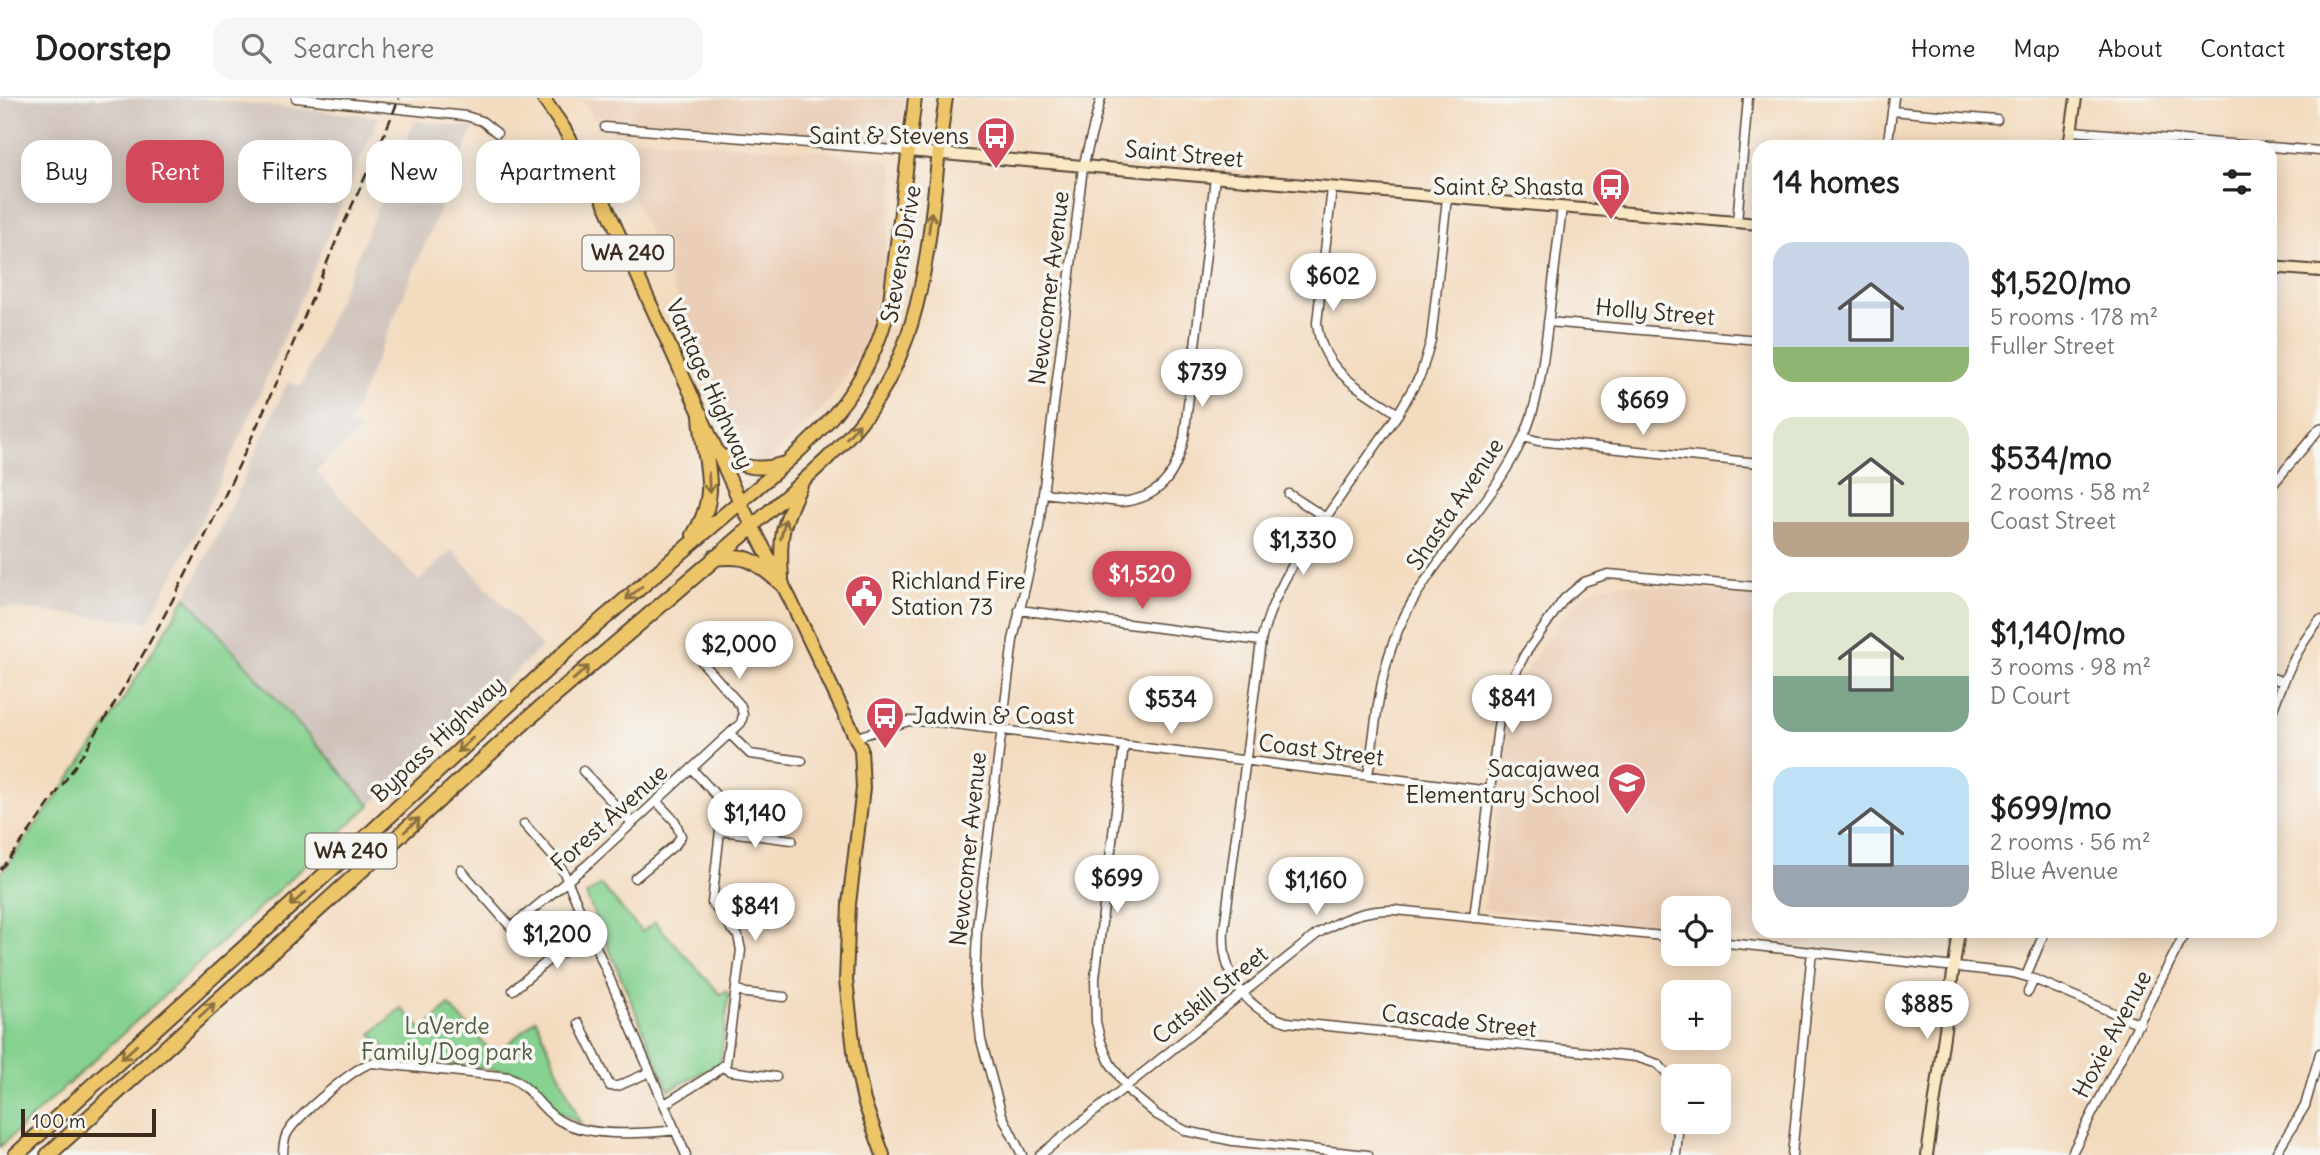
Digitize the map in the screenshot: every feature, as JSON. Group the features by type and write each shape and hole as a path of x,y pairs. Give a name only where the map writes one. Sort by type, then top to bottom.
{"highway":[{"name":"WA 240","path":"686,549 706,517 710,495 701,415"},
{"name":"Bypass Highway","path":"16,1155 559,658 740,502"},
{"name":"Bypass Highway","path":"48,1155 520,726 752,527"},
{"path":"712,559 733,556 747,558 782,584"}],"main road":[{"name":"Vantage Highway","path":"543,98 564,127 597,186 740,502"},
{"name":"Stevens Drive","path":"740,502 824,428 868,368 880,341 890,300 915,98"},
{"name":"Stevens Drive","path":"752,527 832,454 861,423 903,352 919,299 946,98"},
{"path":"719,454 749,468 785,463"},
{"path":"782,584 782,527 804,479"},
{"name":"WA 240","path":"740,502 752,527"},
{"path":"752,527 857,737 862,758 863,788 849,904 846,980 849,1018 864,1101 883,1155"}],"street":[{"path":"296,98 466,116 482,121 497,133"},
{"name":"Newcomer Avenue","path":"1022,1155 1002,1115 981,1040 975,985 977,926 1013,640 1034,548 1043,493 1083,167 1101,98"},
{"path":"1737,222 1748,98"},
{"path":"1888,140 1894,98"},
{"path":"2070,140 2076,98"},
{"path":"1892,111 1997,120"},
{"name":"Saint Street","path":"605,127 1752,223"},
{"path":"2071,131 2182,140"},
{"path":"2277,148 2320,151"},
{"path":"1043,493 1131,501 1158,488 1175,469 1184,438 1215,178"},
{"path":"1332,188 1317,323 1319,339 1334,368 1398,414"},
{"path":"1243,994 1230,975 1223,945 1261,641 1279,588 1398,414 1422,374 1431,341 1447,198"},
{"name":"Shasta Avenue","path":"1368,775 1381,679 1391,646 1406,613 1505,469 1523,437 1536,398 1562,208"},
{"path":"2277,268 2320,271"},
{"name":"Holly Street","path":"1548,322 1752,339"},
{"path":"2277,480 2320,428"},
{"path":"1523,437 1538,441 1752,462"},
{"path":"1289,494 1326,519"},
{"path":"1474,918 1502,704 1516,670 1564,599 1584,582 1608,574 1752,586"},
{"path":"1019,610 1261,641"},
{"path":"2277,698 2298,648 2320,620"},
{"path":"702,662 743,709 742,721 730,734 750,754 802,761"},
{"path":"2277,680 2283,682"},
{"name":"Coast Street","path":"857,737 909,721 938,722 1490,791"},
{"name":"Forest Avenue","path":"461,870 511,927 568,881 730,734"},
{"path":"1124,745 1094,998 1101,1042 1110,1063 1144,1105 1171,1124 1203,1136 1233,1142 1368,1155"},
{"path":"664,1104 722,1067 728,1052 741,942 712,903 723,803 692,769"},
{"path":"583,771 632,823"},
{"path":"635,878 679,841 681,836 679,826 656,801"},
{"path":"524,824 557,861 568,881 686,1155"},
{"path":"721,831 792,840"},
{"name":"Catskill Street","path":"1040,1155 1317,934 1353,916 1384,909 1661,936"},
{"path":"731,929 750,915 784,918"},
{"path":"513,990 551,957 592,938"},
{"path":"1927,1155 1958,938"},
{"path":"2028,992 2043,938"},
{"name":"Hoxie Avenue","path":"2071,1155 2183,938"},
{"path":"1731,943 1954,965 2030,978 2140,1024"},
{"path":"1792,1155 1812,951"},
{"path":"736,989 746,993 784,997"},
{"name":"Cascade Street","path":"1243,994 1270,1018 1287,1022 1636,1057 1661,1068"},
{"path":"579,1023 610,1086 618,1086 650,1072"},
{"path":"2275,1155 2305,1106 2320,1053"},
{"path":"283,1155 285,1139 293,1126 354,1072 365,1064 372,1063 509,1077 525,1086 552,1115 577,1128 640,1133 676,1130"},
{"path":"722,1067 730,1071 776,1077"},
{"path":"1676,1155 1678,1134"}],"shaded area":[{"path":"0,98 196,98 379,117 369,140 366,140 366,147 352,180 352,140 238,140 238,203 342,203 251,414 194,536 148,622 0,607"},
{"path":"581,98 905,98 899,131 890,136 835,140 597,122"},
{"path":"415,121 474,128 462,156 462,140 407,140"},
{"path":"606,136 830,152 881,159 891,165 895,178 884,267 862,349 833,396 812,420 764,465 754,465 746,452 636,203 640,203 640,140 608,140"},
{"path":"380,203 442,203 349,424 362,430 316,471 419,581 452,550 542,647 370,805 186,597 229,511 288,381 301,387"},
{"name":"Sacajawea Elementary School","path":"1617,583 1752,595 1752,938 1814,938 1813,945 1731,936 1731,896 1661,896 1661,929 1484,909 1507,724 1516,693 1529,665 1573,604 1592,589"}],"green space":[{"path":"186,597 370,805 0,1147 0,875 104,731"},
{"path":"601,885 642,932 655,922 720,994 726,991 729,995 720,1063 669,1090 586,895"},
{"name":"LaVerde Family/Dog park","path":"449,1005 495,1056 536,1019 581,1124 556,1110 536,1084 519,1072 394,1058 371,1034 401,1008 422,1030"}],"railway":[{"path":"0,870 52,799 100,726 145,651 186,573 262,414 399,98"}],"place":[{"name":"Saint & Stevens","path":"996,170"},
{"name":"Saint & Shasta","path":"1611,221"},
{"name":"Richland Fire Station 73","path":"864,628"},
{"name":"Jadwin & Coast","path":"885,750"},
{"name":"Sacajawea Elementary School","path":"1627,816"}]}
